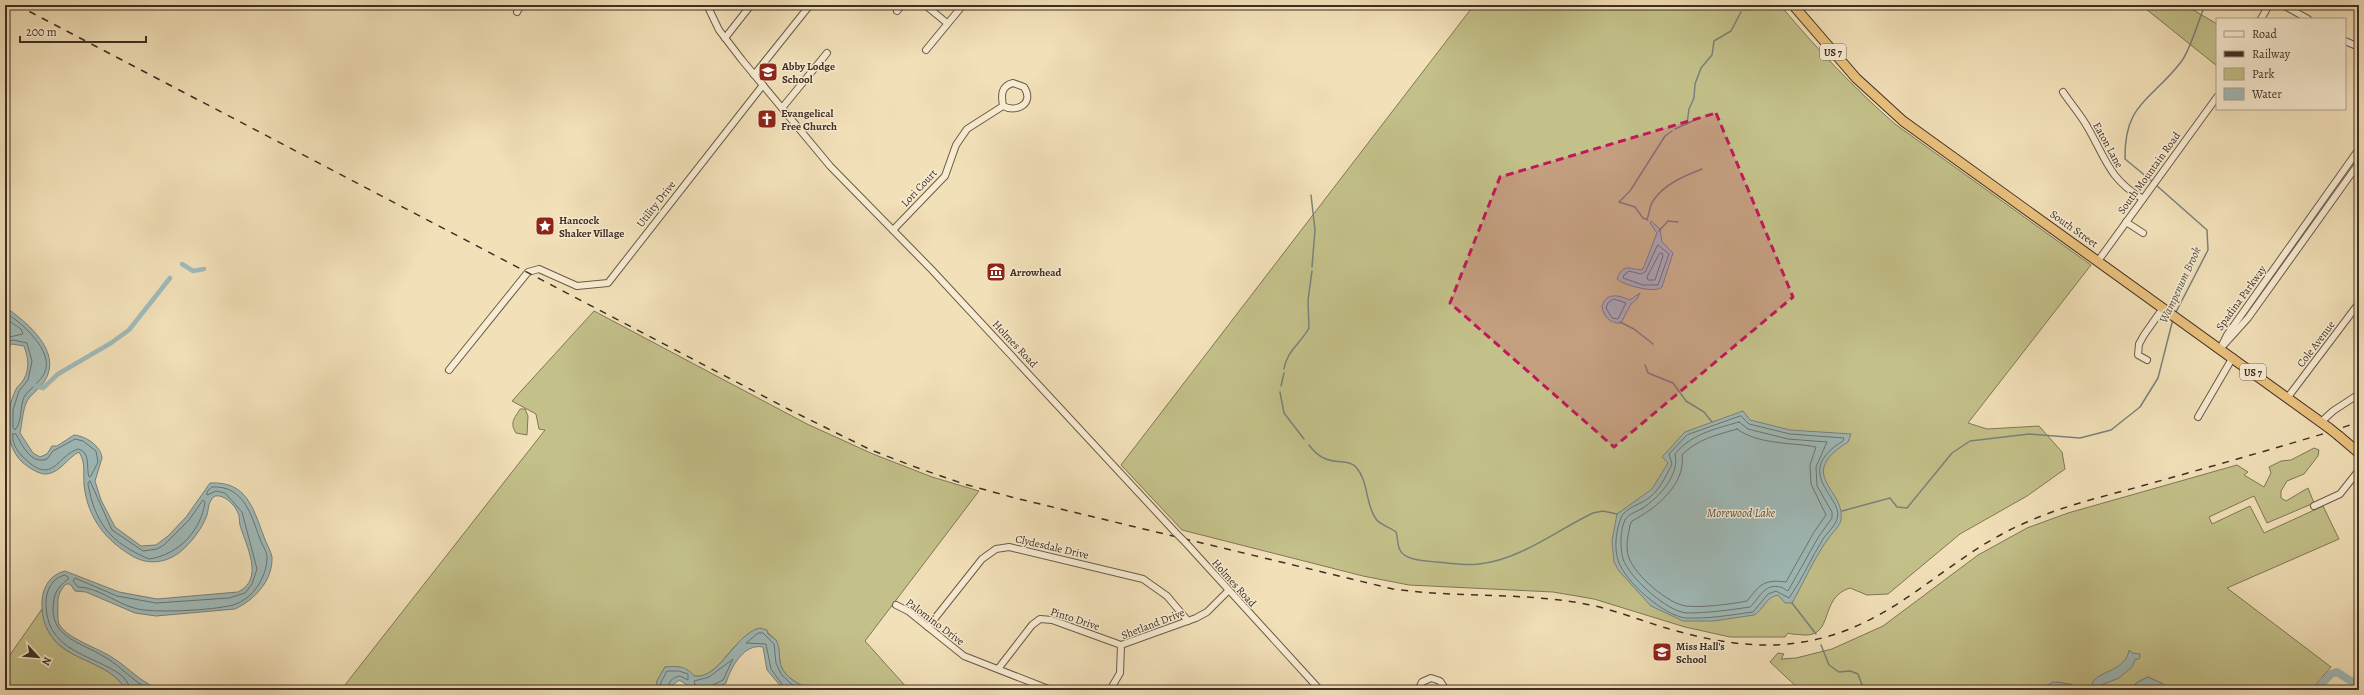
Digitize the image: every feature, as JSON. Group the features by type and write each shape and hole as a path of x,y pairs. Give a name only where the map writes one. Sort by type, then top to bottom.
{"highway":[{"name":"South Street","path":"1793,5 1846,66 1886,108 2288,397 2359,452"}],"street":[{"path":"517,12 520,5"},
{"name":"Holmes Road","path":"707,5 725,38 830,166 893,230 1185,542 1228,591 1320,690"},
{"path":"725,38 751,5"},
{"path":"754,75 810,5"},
{"path":"897,11 902,5"},
{"path":"925,5 948,23"},
{"path":"926,50 963,5"},
{"path":"2262,18 2269,5"},
{"path":"2283,5 2306,18"},
{"path":"2346,41 2359,47"},
{"path":"782,108 827,53"},
{"path":"1013,83 1024,87 1028,94 1027,99 1021,107 1016,110 1002,106 1001,93 1006,86 1013,83"},
{"name":"Utility Drive","path":"449,370 528,272 539,269 545,270 577,286 608,283 763,85"},
{"name":"Eaton Lane","path":"2063,92 2087,126 2116,179 2128,190 2142,199"},
{"name":"South Mountain Road","path":"2098,260 2216,98"},
{"name":"Lori Court","path":"893,230 945,176 956,145 967,129 1002,106"},
{"name":"Spadina Parkway","path":"2220,349 2227,334 2359,149"},
{"name":"Spadina Parkway","path":"2220,349 2233,337 2273,284 2359,163"},
{"path":"2126,222 2143,233"},
{"path":"2306,225 2312,230"},
{"path":"2267,279 2273,284"},
{"name":"Cole Avenue","path":"2288,397 2359,303"},
{"path":"2147,360 2138,355 2139,344 2163,308"},
{"path":"2198,417 2233,358"},
{"path":"2321,422 2333,411 2359,394"},
{"path":"2314,506 2340,494 2359,470"},
{"name":"Clydesdale Drive","path":"928,627 982,558 996,549 1009,547 1143,580 1167,596 1188,620"},
{"name":"Shetland Drive","path":"1110,690 1120,670 1121,645 1207,612 1228,591"},
{"name":"Palomino Drive","path":"896,605 928,627 962,654 1051,690"},
{"name":"Pinto Drive","path":"998,669 1032,624 1040,619 1052,620 1121,645"},
{"path":"1418,690 1422,682 1431,678 1440,680 1446,690"}],"highlighted area":[{"path":"1716,113 1793,297 1614,447 1450,303 1500,177"}],"green space":[{"path":"1474,5 1780,5 1835,67 1895,124 2091,265 1968,423 1987,429 2039,426 2062,452 2065,469 2027,496 1960,534 1888,594 1867,595 1850,588 1840,593 1834,600 1819,630 1813,634 1803,635 1788,633 1785,637 1730,637 1685,627 1594,599 1553,592 1409,585 1363,576 1182,530 1121,465"},
{"path":"2141,5 2185,5 2216,23 2216,65"},
{"path":"594,311 807,424 873,454 932,477 979,491 865,641 909,690 812,690 797,683 784,672 781,667 776,640 767,632 756,629 741,640 719,664 707,674 694,676 680,667 665,667 657,681 657,690 341,690 545,430 539,429 536,414 512,401"},
{"path":"520,409 525,409 528,416 527,435 516,433 513,426 514,420"},
{"path":"2314,448 2319,450 2318,456 2304,474 2287,481 2281,491 2281,498 2286,501 2308,488 2314,503 2267,523 2254,496 2209,517 2212,524 2250,506 2264,533 2323,506 2339,539 2227,588 2331,667 2311,690 2167,690 2163,684 2148,677 2136,683 2131,690 2077,690 2074,686 2058,682 2038,690 1800,690 1770,662 1778,653 1784,654 1781,659 1796,658 1832,649 1883,626 1978,555 2027,528 2068,513 2237,465 2248,472 2244,475 2264,487 2271,473 2269,467 2281,461 2291,460"},
{"path":"42,609 45,624 58,644 76,656 113,675 128,690 5,690 5,662"}],"water":[{"path":"1651,221 1660,229 1662,242 1673,253 1662,287 1653,290 1632,286 1617,279 1622,270 1625,268 1639,270 1643,269 1657,233 1650,223"},
{"path":"1640,293 1637,299 1631,304 1621,323 1610,321 1608,319 1602,306 1607,298 1610,296 1618,296 1630,300"},
{"path":"5,307 29,326 37,335 44,344 50,364 45,381 27,401 20,433 33,453 40,457 47,454 52,446 57,446 74,435 83,437 92,442 99,449 102,458 95,481 101,500 115,527 141,546 156,545 168,536 186,517 210,483 232,487 240,492 247,498 256,516 272,557 271,566 266,582 261,589 249,600 235,609 156,616 135,613 86,592 75,591 70,584 66,584 62,589 58,600 58,617 59,624 63,629 76,639 107,654 143,681 156,688 164,690 128,690 110,673 63,648 55,641 44,621 42,597 44,590 48,582 54,576 65,571 119,592 157,599 238,592 246,586 251,579 252,571 249,552 240,525 239,514 225,498 215,496 210,502 207,515 196,535 180,552 163,561 151,562 140,560 115,544 94,519 86,497 83,464 79,452 56,471 47,474 37,472 22,462 16,455 9,438 8,419 9,409 15,391 26,375 28,367 24,346 12,344 5,348"},
{"name":"Morewood Lake","path":"1743,411 1750,420 1790,430 1851,434 1848,442 1833,454 1825,464 1824,473 1826,482 1840,508 1841,521 1818,554 1792,603 1785,603 1778,595 1773,596 1767,601 1758,613 1754,615 1713,621 1683,621 1651,606 1619,571 1614,562 1612,541 1617,514 1652,489 1668,463 1662,457 1685,432"},
{"path":"760,628 767,630 768,634 776,640 779,648 781,667 784,672 797,683 812,690 784,690 767,670 763,647 756,647 744,652 731,670 726,683 715,689 694,689 679,680 673,685 673,690 657,690 657,681 665,667 681,667 688,670 694,676 703,675 712,671 720,664 743,638"},
{"path":"2129,650 2132,653 2140,654 2140,658 2135,660 2132,667 2119,678 2096,687 2092,686 2093,681 2097,677 2116,668 2122,663 2127,658"},
{"path":"2148,677 2163,684 2167,690 2131,690 2136,683"},
{"path":"2053,682 2071,684 2077,690 2038,690"}],"waterway":[{"name":"Wampenum Brook","path":"2153,182 2125,159 2126,140 2129,126 2134,114 2141,104 2170,75 2185,56 2205,5"},
{"path":"1687,124 1689,109 1694,98 1695,84 1701,68 1712,55 1714,41 1731,31 1741,12"},
{"path":"1675,129 1697,119"},
{"path":"1648,220 1643,218 1635,207 1619,202 1630,191 1665,136 1672,131"},
{"path":"1647,219 1652,203 1663,190 1681,178 1702,169"},
{"name":"Wampenum Brook","path":"2156,185 2207,230 2208,250 2175,314"},
{"path":"1311,195 1315,230 1312,267"},
{"path":"1659,231 1668,221 1678,222"},
{"path":"182,264 193,271 204,269"},
{"path":"1284,369 1285,363 1291,353 1309,328 1308,300 1312,271"},
{"path":"35,386 43,388 58,374 111,343 129,330 170,278"},
{"name":"Wampenum Brook","path":"1842,511 1890,498 1897,507 1907,508 1952,453 1970,441 2029,434 2080,438 2111,430 2140,407 2158,378 2173,319"},
{"path":"1620,322 1634,329 1653,344"},
{"path":"1645,365 1648,373 1673,383 1686,401 1704,412 1712,422"},
{"path":"1281,386 1284,373"},
{"path":"1280,392 1284,413 1304,439"},
{"path":"1309,445 1316,453 1329,460 1347,462 1356,467 1363,479 1370,507 1376,519 1396,532 1399,548 1403,554 1417,560 1468,565 1494,561 1524,551 1593,513 1603,511 1617,514"},
{"path":"1792,603 1816,634"},
{"path":"1821,645 1829,665 1839,672 1850,671 1858,674 1864,690"},
{"path":"2316,690 2331,674 2337,672 2349,680 2359,683"}],"railway":[{"path":"17,5 790,410 871,450 964,484 1015,498 1393,589 1417,592 1513,596 1561,600 1606,609 1700,637 1734,643 1768,645 1803,642 1836,634 1866,622 1919,590 1970,553 1997,537 2041,516 2086,501 2258,453 2359,422"}],"place":[{"name":"Abby Lodge School","path":"768,72"},
{"name":"Evangelical Free Church","path":"767,119"},
{"name":"Hancock Shaker Village","path":"545,226"},
{"name":"Arrowhead","path":"996,272"},
{"name":"Miss Hall's School","path":"1662,652"}]}
